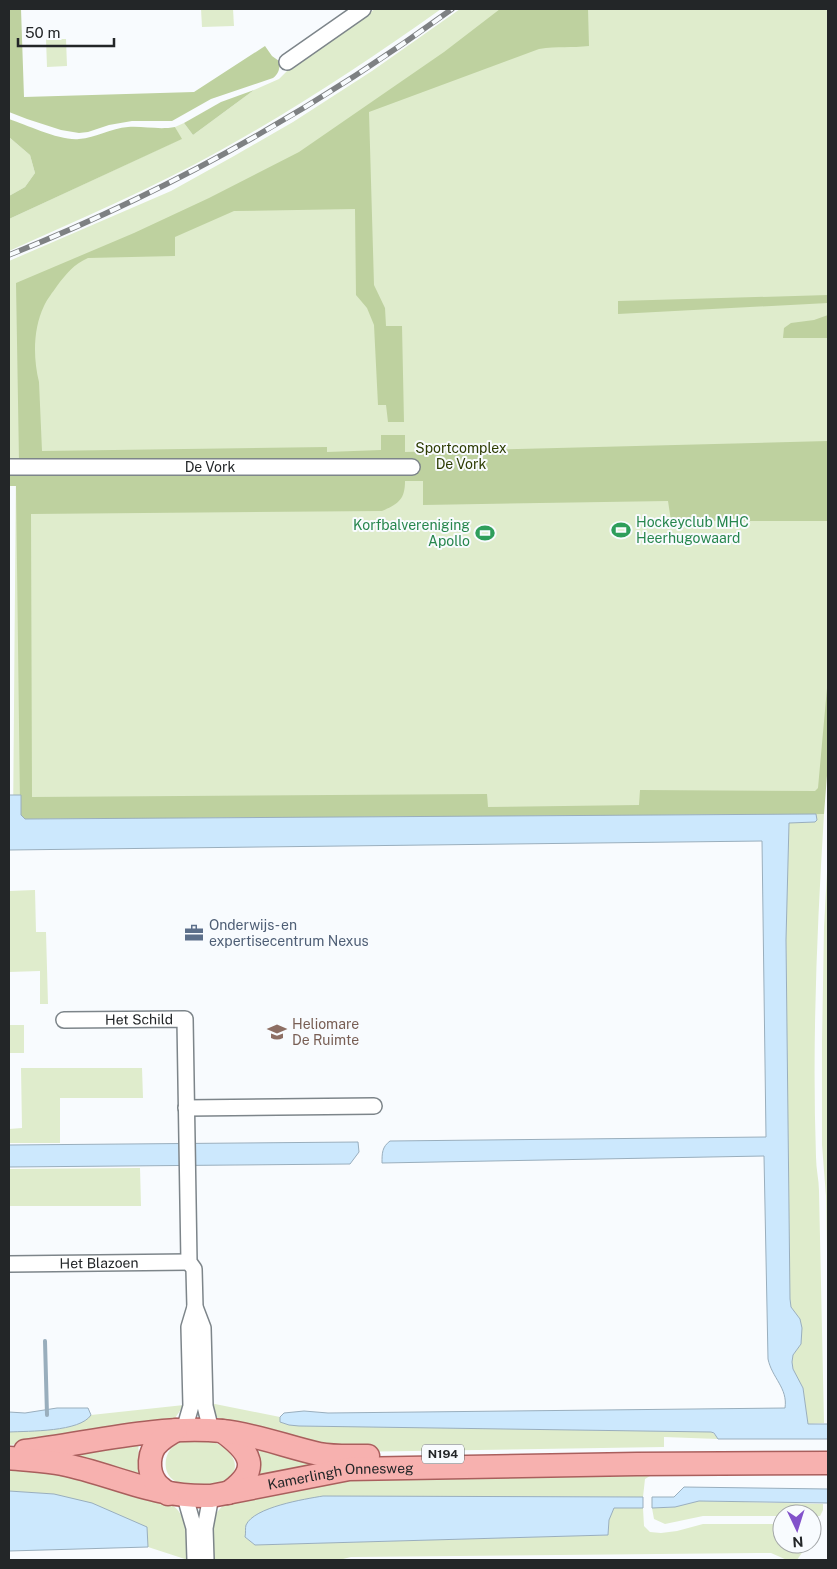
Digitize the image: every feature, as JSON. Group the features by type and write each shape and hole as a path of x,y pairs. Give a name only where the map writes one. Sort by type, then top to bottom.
{"main road":[{"name":"Kamerlingh Onnesweg","path":"9,1453 124,1435 180,1430 217,1431 246,1435 321,1454 354,1456 637,1451 828,1452"},
{"path":"177,1495 156,1483 152,1476 150,1458 152,1450 159,1442 180,1430"},
{"path":"217,1431 236,1441 249,1459 250,1466 244,1480 220,1495"},
{"name":"Kamerlingh Onnesweg","path":"9,1458 62,1464 144,1489 177,1495 220,1495 349,1469 828,1463"}],"street":[{"path":"287,62 364,9"},
{"name":"De Vork","path":"9,467 412,467"},
{"name":"Het Schild","path":"64,1020 185,1019 189,1262 194,1269 195,1306 189,1327 191,1406 180,1430"},
{"path":"186,1108 374,1106"},
{"name":"Het Blazoen","path":"9,1264 189,1262"},
{"name":"Het Schild","path":"195,1306 203,1328 205,1406 217,1431"},
{"path":"177,1495 194,1528 195,1560"},
{"path":"206,1560 205,1528 220,1495"}],"green space":[{"path":"9,9 21,9 24,97 194,92 265,46 272,56 279,61 279,69 273,78 211,99 172,121 132,121 79,133 61,130 9,112"},
{"path":"201,9 233,9 234,26 202,27"},
{"path":"375,9 441,9 333,82 221,150 143,190 9,251 9,219 181,139 175,127 184,123 193,135 254,90 279,79 292,66"},
{"name":"Sportcomplex De Vork","path":"460,9 828,9 828,742 822,814 824,814 817,943 815,1028 816,1161 819,1191 824,1423 808,1424 803,1388 793,1369 792,1362 793,1355 801,1344 800,1319 791,1307 790,1299 786,939 789,823 814,822 13,825 16,469 9,469 9,261 171,191 234,156 293,122 372,71"},
{"path":"500,9 588,9 589,46 539,49 369,112 374,285 385,308 386,326 402,326 404,422 388,422 386,405 378,405 374,325 367,308 356,295 355,209 234,211 175,237 175,256 88,258 74,266 64,277 45,303 36,334 35,353 39,382 42,451 327,447 327,452 381,450 381,435 405,435 405,452 828,441 828,521 671,521 668,501 423,505 423,481 405,481 402,497 392,506 382,511 31,514 32,797 487,794 488,807 639,805 640,790 815,791 818,788 828,677 828,763 824,814 23,819 20,804 16,486 9,486 9,461 19,461 16,283 134,233 209,198 299,152 444,52"},
{"path":"46,39 66,39 67,66 47,67"},
{"path":"254,90 193,135 184,123 221,102"},
{"path":"9,119 53,135 71,139 91,137 122,128 175,127 182,139 9,219 9,196 25,187 35,173 30,155 9,137"},
{"path":"9,137 30,155 35,173 25,187 9,196"},
{"path":"828,295 828,303 618,314 618,301"},
{"path":"828,315 828,338 783,338 784,328 791,323 814,320"},
{"path":"828,854 828,1310 826,1196 822,1145 822,1042 824,927"},
{"path":"35,890 36,932 46,932 48,1004 40,1004 40,971 9,972 9,891"},
{"path":"9,1025 24,1025 24,1053 9,1053"},
{"path":"21,1068 142,1068 143,1098 60,1098 60,1143 9,1143 9,1129 22,1128"},
{"path":"140,1168 141,1206 9,1206 9,1169"},
{"path":"210,1403 280,1417 280,1422 289,1425 711,1432 718,1439 664,1437 664,1447 346,1452 222,1422 216,1416"},
{"path":"184,1405 175,1418 167,1422 60,1441 9,1445 9,1432 53,1430 76,1425 85,1421 91,1415"},
{"path":"138,1438 140,1482 59,1459 69,1450"},
{"path":"185,1441 217,1443 233,1459 235,1465 234,1472 221,1482 210,1485 185,1485 175,1481 166,1469 166,1458 171,1449"},
{"path":"259,1442 335,1459 260,1481"},
{"path":"9,1465 32,1467 171,1504 185,1522 188,1537 188,1560 148,1547 146,1527 54,1494 9,1491"},
{"path":"658,1469 659,1476 650,1476 645,1479 643,1497 323,1496 245,1537 255,1545 608,1535 609,1520 614,1507 643,1508 644,1526 650,1532 677,1531 703,1524 772,1524 772,1553 351,1557 339,1560 210,1560 212,1518 225,1503 313,1479"},
{"path":"699,1501 823,1504 823,1510 822,1512 822,1504 772,1504 772,1516 703,1516 665,1524 654,1519 652,1508 675,1507"},
{"path":"773,1554 801,1554 797,1560 787,1560"}],"water":[{"path":"9,795 21,795 21,815 25,819 816,814 817,820 815,822 789,823 786,940 790,1299 791,1307 800,1319 802,1328 801,1344 793,1355 793,1369 803,1388 808,1424 828,1424 828,1439 718,1439 711,1432 299,1426 280,1422 280,1417 284,1413 304,1411 328,1413 785,1408 782,1389 768,1359 764,1156 382,1163 383,1150 390,1141 766,1137 762,841 9,850"},
{"path":"358,1142 359,1152 350,1164 9,1167 9,1145"},
{"path":"57,1408 88,1408 91,1415 85,1421 65,1428 9,1432 9,1412 25,1413"},
{"path":"684,1487 828,1489 828,1503 699,1501 675,1507 652,1508 652,1497 674,1497"},
{"path":"9,1491 54,1494 92,1503 147,1527 148,1547 9,1551"},
{"path":"323,1496 643,1497 643,1508 614,1508 609,1520 608,1535 255,1545 245,1537 246,1525 259,1513 281,1505"}],"waterway":[{"path":"45,1341 47,1415"}],"railway":[{"path":"9,255 126,204 238,146 347,81 452,9"}],"place":[{"name":"Hockeyclub MHC Heerhugowaard","path":"621,530"},
{"name":"Korfbalvereniging Apollo","path":"485,533"},
{"name":"Onderwijs- en expertisecentrum Nexus","path":"194,933"},
{"name":"Heliomare De Ruimte","path":"277,1032"}]}
